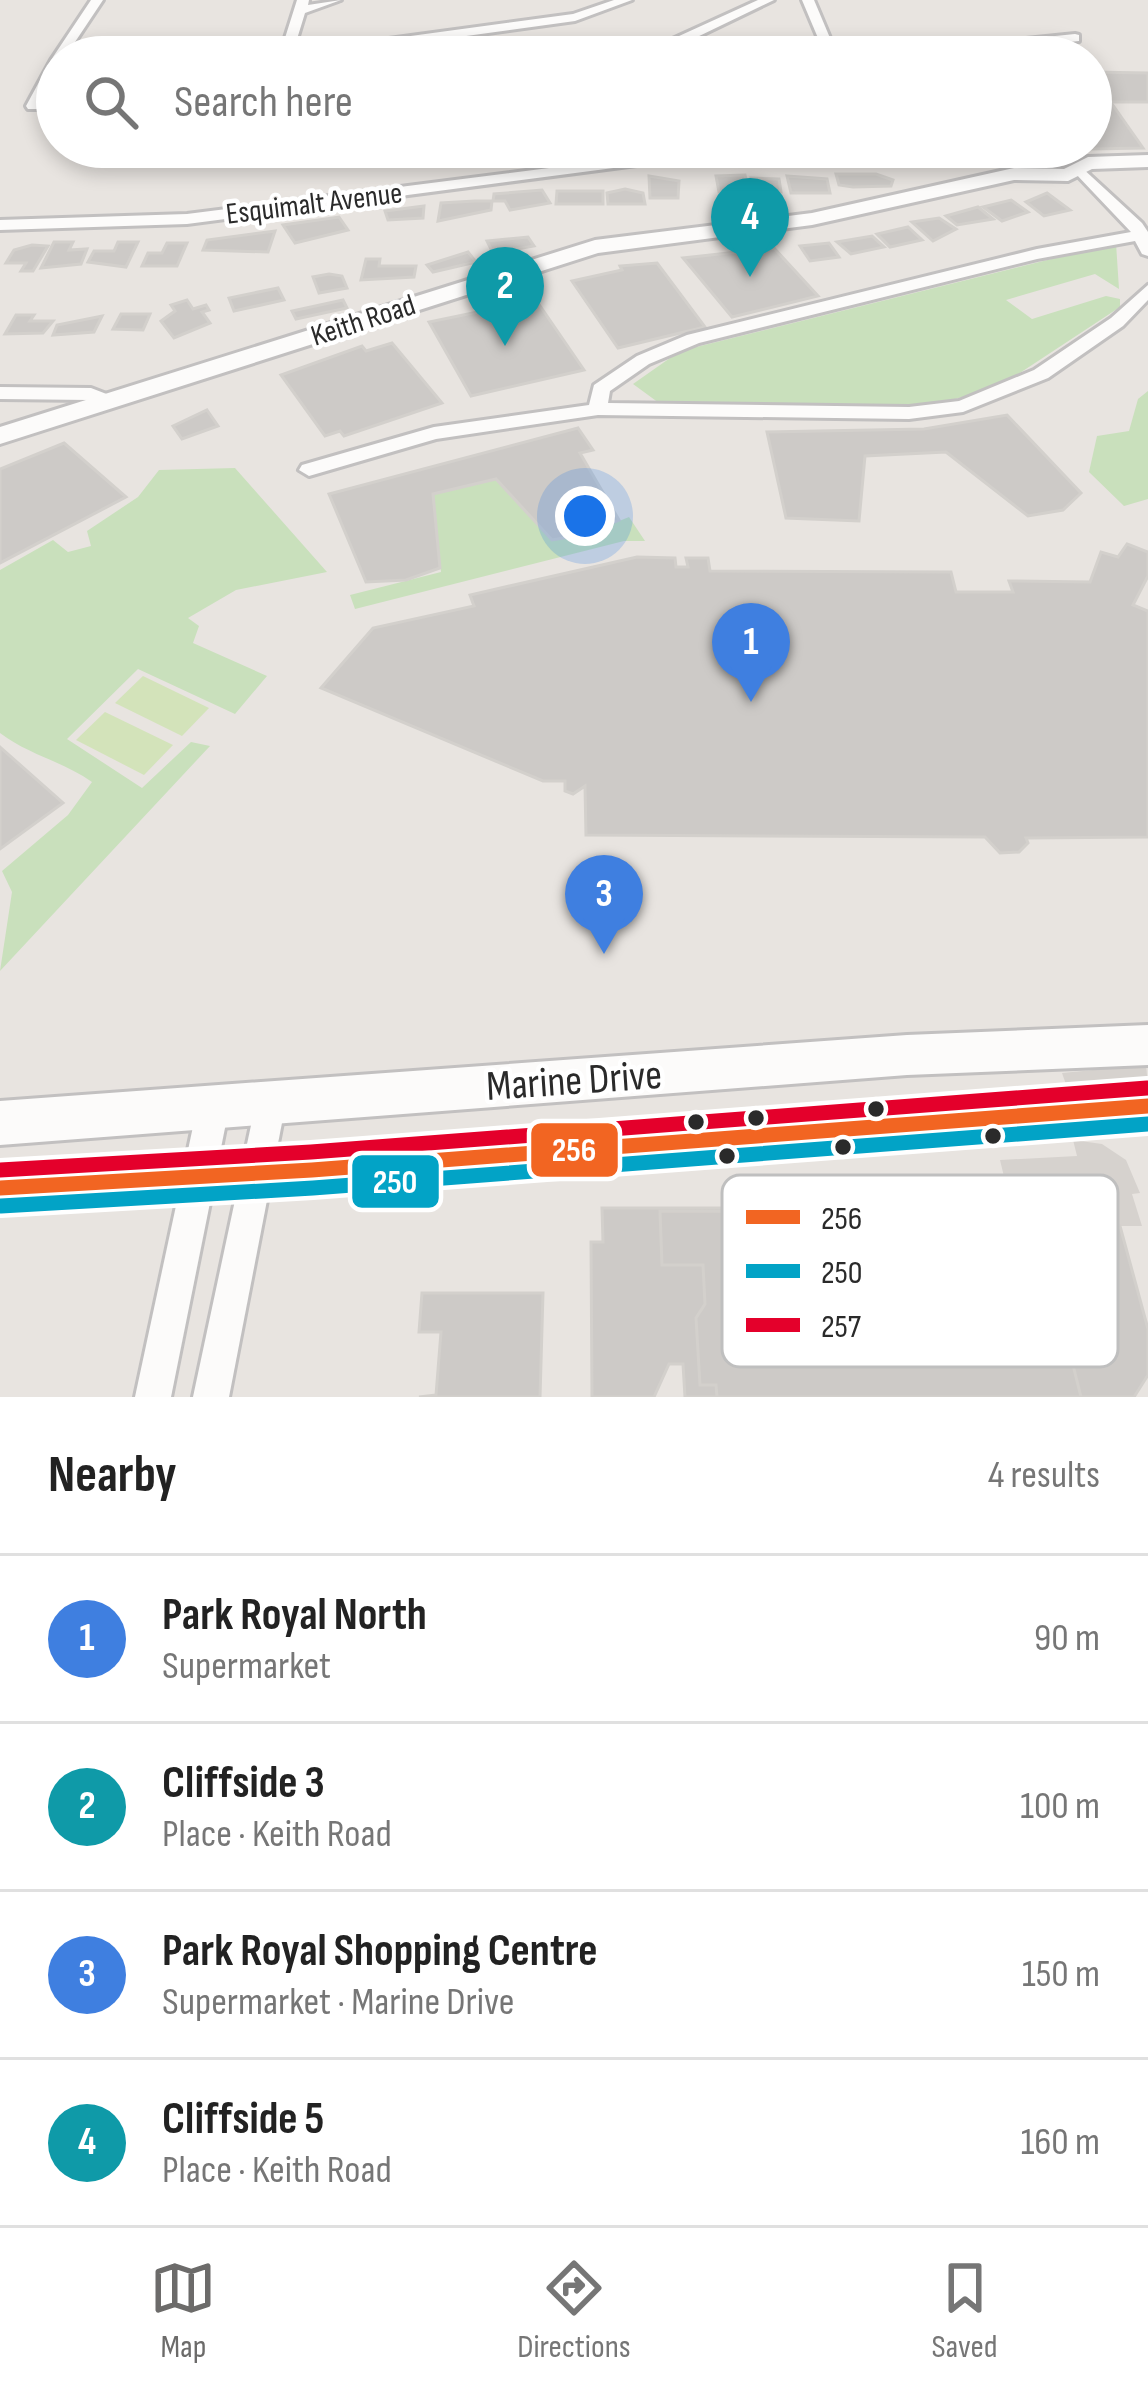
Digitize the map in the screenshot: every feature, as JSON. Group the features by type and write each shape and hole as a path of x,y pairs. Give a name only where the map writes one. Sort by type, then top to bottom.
{"main road":[{"name":"Keith Road","path":"1112,162 1148,159"},
{"name":"Keith Road","path":"0,436 595,247 812,219 1049,168"},
{"name":"Marine Drive","path":"0,1123 908,1055 1148,1045"},
{"name":"Marine Drive","path":"0,1188 1148,1106"}],"street":[{"path":"73,36 97,0"},
{"path":"294,36 308,4 335,0"},
{"path":"437,36 575,17 626,0"},
{"path":"690,36 768,0"},
{"path":"808,0 823,36"},
{"name":"Esquimalt Avenue","path":"0,226 187,219 582,168"},
{"path":"1056,168 1119,209 1145,243"},
{"path":"598,409 601,389 613,379 675,345 1037,254 1145,243"},
{"path":"309,470 434,434 598,409 909,413 963,406 1041,374 1117,322 1148,290"},
{"path":"0,393 91,394 112,400"},
{"path":"211,1397 272,1102"},
{"path":"153,1397 213,1108"}],"green space":[{"path":"1116,243 1119,289 1095,274 1006,300 1032,319 1106,296 1120,299 1120,307 997,388 911,408 659,403 633,384 680,351"},
{"path":"1148,391 1148,499 1124,506 1089,472 1097,436 1129,431 1138,399"},
{"path":"235,468 327,572 236,590 188,618 199,626 193,643 267,676 235,714 138,669 67,739 142,788 191,742 210,746 0,971 12,892 2,871 68,815 92,782 0,733 0,570 53,540 68,552 91,546 87,531 138,497 159,470"},
{"path":"496,479 587,534 629,517 645,541 624,541 355,609 350,595 441,572 433,494"},
{"path":"143,676 209,708 182,736 115,703"},
{"path":"105,712 173,745 144,775 76,740"}],"shaded area":[{"path":"1146,1065 1148,1085 1069,1093 1062,1073"},
{"path":"1073,1140 1102,1144 1126,1160 1140,1193 1132,1194 1142,1226 1118,1226 1118,1175 1004,1175 1000,1160 1077,1156"}],"building":[{"path":"1112,72 1148,73 1148,102 1112,102"},
{"path":"1112,104 1143,148 1112,149"},
{"path":"836,174 876,174 893,180 891,186 853,187 839,185"},
{"path":"745,175 749,192 719,192 716,176"},
{"path":"649,176 679,181 678,198 650,198"},
{"path":"787,176 827,179 830,193 791,193"},
{"path":"751,178 779,179 781,192 753,192"},
{"path":"625,189 643,193 645,204 608,204 607,193"},
{"path":"542,190 550,203 510,210 505,201 493,201 494,194"},
{"path":"557,191 603,191 603,204 556,204"},
{"path":"1047,193 1070,210 1044,216 1026,202"},
{"path":"1011,200 1028,212 1002,221 983,207"},
{"path":"492,201 491,210 438,221 441,203"},
{"path":"424,206 423,218 388,220 385,211"},
{"path":"978,207 993,219 957,225 946,216"},
{"path":"339,217 348,230 295,243 283,225"},
{"path":"939,218 956,229 933,241 912,222"},
{"path":"908,227 922,240 890,247 877,234"},
{"path":"275,231 268,252 203,250 207,240"},
{"path":"872,236 884,247 851,254 837,242"},
{"path":"528,237 534,246 493,253 487,241"},
{"path":"54,242 73,242 69,250 87,249 81,264 41,268"},
{"path":"118,242 138,242 126,267 88,262 94,251 114,251"},
{"path":"167,243 187,243 177,266 142,266 148,253 162,253"},
{"path":"829,243 839,257 810,261 800,246"},
{"path":"48,246 33,271 21,271 26,263 6,263 14,250"},
{"path":"774,248 818,296 732,317 683,258"},
{"path":"468,252 476,262 433,272 427,265"},
{"path":"366,259 380,259 379,266 416,266 414,277 361,280"},
{"path":"657,263 705,327 618,348 572,281 622,270 620,266"},
{"path":"342,276 347,288 319,293 313,277"},
{"path":"278,288 284,300 234,311 229,298"},
{"path":"187,300 193,309 206,305 209,310 202,312 210,323 174,338 161,321 175,311 171,305"},
{"path":"343,300 347,308 296,319 292,311"},
{"path":"536,300 584,370 471,396 429,322"},
{"path":"121,314 150,314 143,330 113,329"},
{"path":"16,315 34,315 30,321 53,321 43,333 5,334"},
{"path":"102,316 94,332 53,335 57,325"},
{"path":"392,343 442,403 344,436 340,431 325,436 281,375 362,346 366,351"},
{"path":"207,410 218,426 182,439 173,426"},
{"path":"1007,415 1081,493 1063,510 1028,516 946,452 865,456 859,521 786,518 767,432 924,429"},
{"path":"578,428 593,450 580,453 619,520 587,534 552,540 496,479 433,494 440,568 406,580 366,582 329,494"},
{"path":"64,443 126,497 0,563 0,469"},
{"path":"1127,544 1148,552 1148,576 1133,605 1148,611 1148,837 1026,838 1028,843 1019,852 1000,853 985,837 586,835 585,786 573,794 565,791 565,781 543,781 321,688 373,628 474,606 470,595 637,557 675,558 676,567 688,567 686,558 708,558 710,571 951,572 956,592 1013,592 1009,581 1090,582 1101,552 1118,557"},
{"path":"0,747 63,803 0,849"},
{"path":"602,1208 722,1208 722,1367 1118,1367 1120,1226 1148,1329 1148,1375 1134,1397 685,1397 683,1364 669,1364 654,1397 592,1397 591,1242 603,1242"},
{"path":"660,1211 722,1211 722,1367 1074,1367 1081,1397 717,1397 716,1385 700,1385 696,1318 705,1304 703,1265 662,1265"},
{"path":"422,1293 543,1293 540,1397 419,1397 436,1395 441,1332 419,1332"}],"transit line":[{"name":"257","path":"0,1170 311,1152 1147,1088"},
{"name":"256","path":"0,1188 312,1170 1148,1106"},
{"name":"250","path":"1,1206 313,1188 1148,1124"}],"place":[{"name":"Cliffside 5","path":"750,277"},
{"name":"Cliffside 3","path":"505,346"},
{"name":"Park Royal North","path":"751,702"},
{"name":"Park Royal Shopping Centre","path":"604,954"}]}
